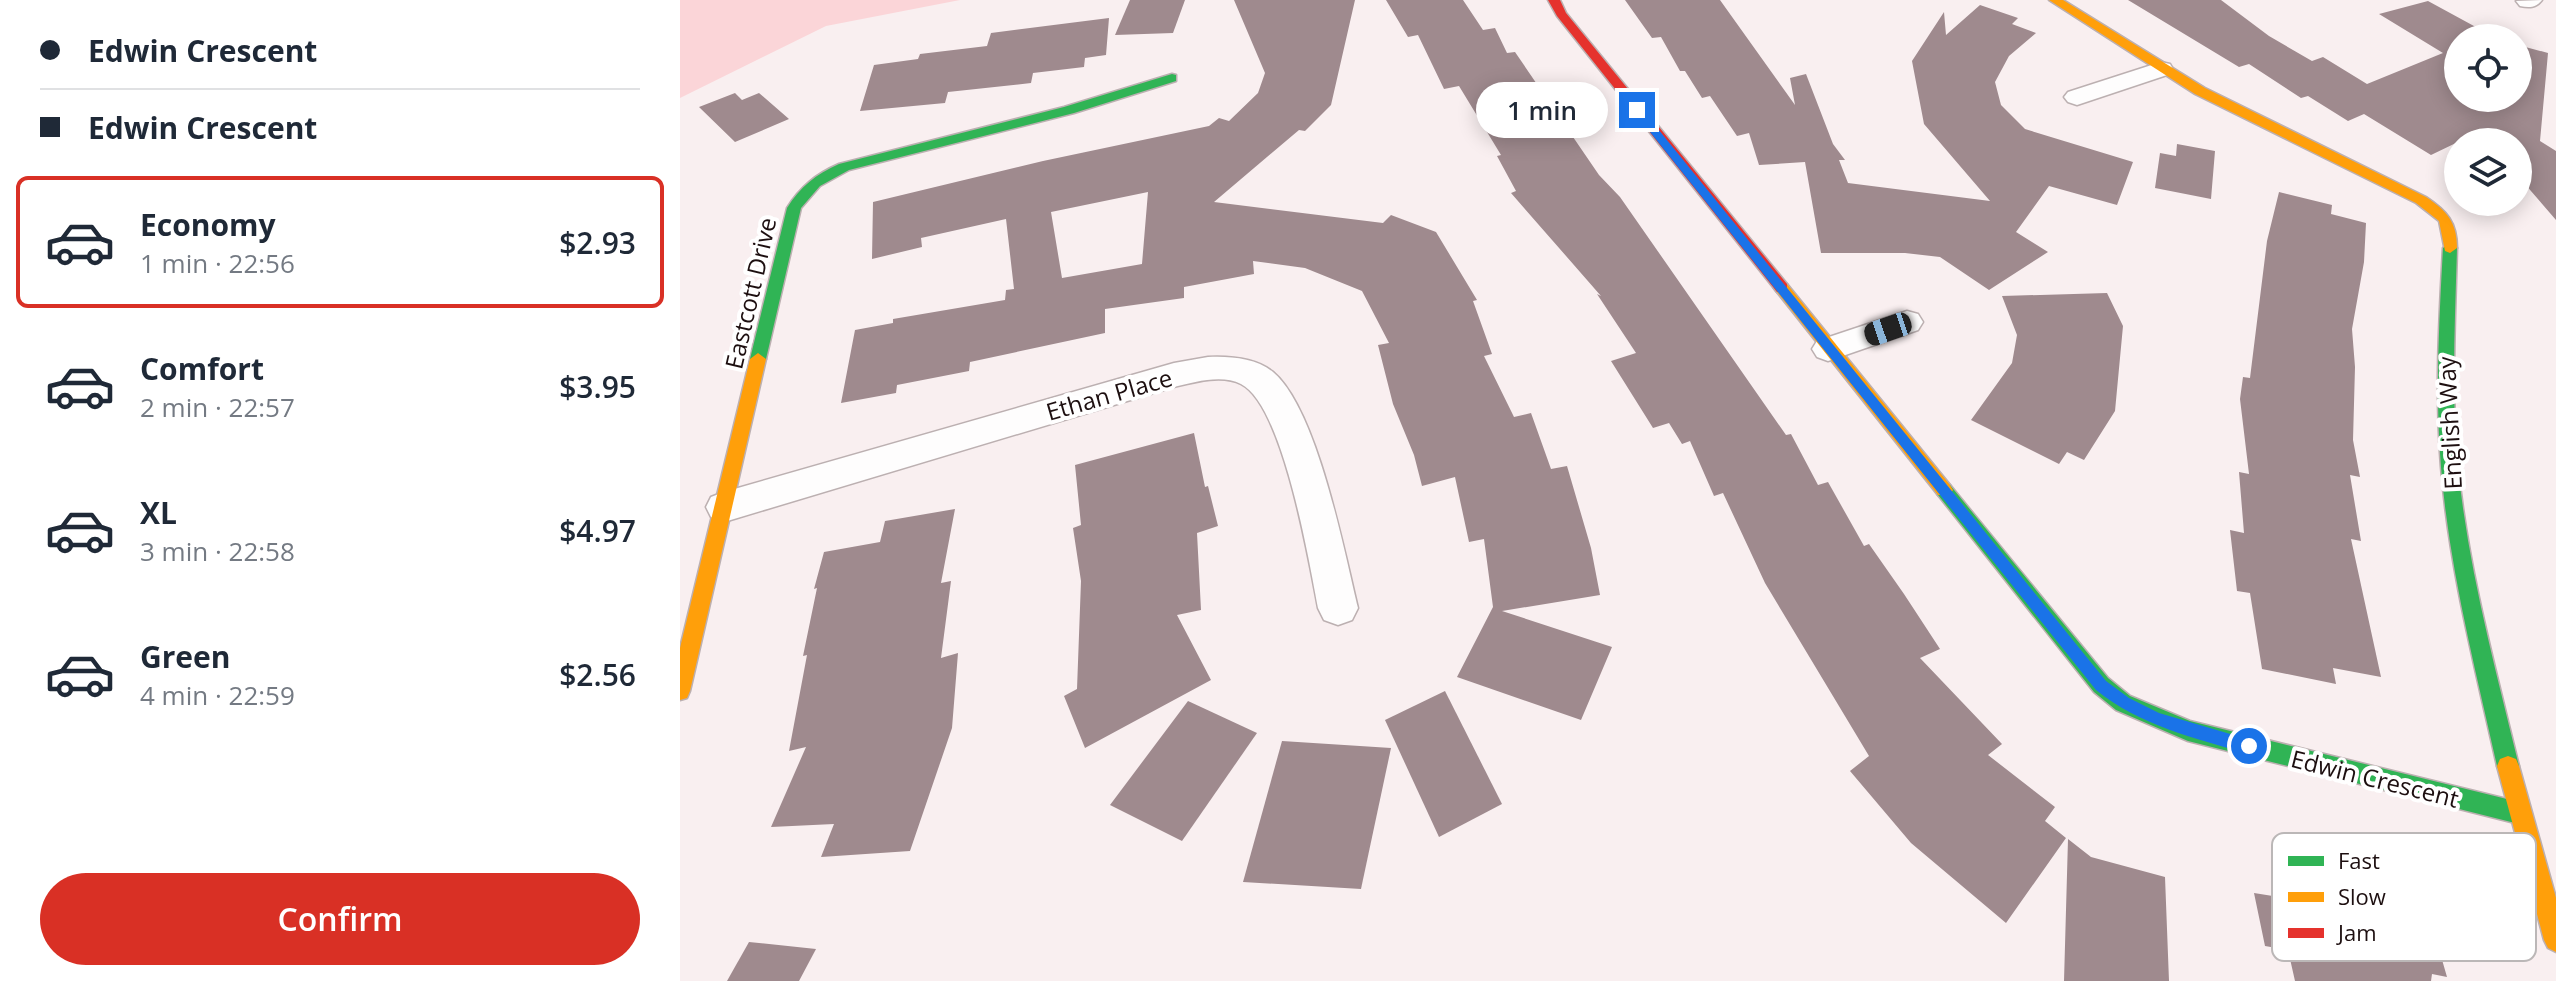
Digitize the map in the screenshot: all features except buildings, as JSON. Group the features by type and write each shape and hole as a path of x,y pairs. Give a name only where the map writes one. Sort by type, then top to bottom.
{"street":[{"name":"Edwin Crescent","path":"1554,0 1561,14 1828,349 2101,685 2123,703 2188,731 2519,813"},
{"name":"English Way","path":"2055,0 2161,69 2229,107 2409,194 2435,209 2451,226 2445,396 2453,498 2476,628 2525,833"},
{"path":"2077,97 2161,69"},
{"name":"Eastcott Drive","path":"680,691 794,208 813,182 852,165 1069,110 1172,78"},
{"path":"1828,349 1907,322"},
{"name":"Ethan Place","path":"724,507 1174,375 1229,368 1263,382 1281,404 1317,515 1338,608"},
{"name":"English Way","path":"2536,871 2556,940"}],"shaded area":[{"path":"680,0 960,0 826,26 680,98"}],"traffic: fast":[{"path":"758,359 794,208 809,188 822,178 844,167 1069,110 1172,78"},
{"path":"2450,248 2446,405 2453,498 2470,599 2508,766"},
{"path":"1944,490 2101,685 2123,703 2188,731 2519,813"}],"traffic: slow":[{"path":"2055,0 2200,91 2421,200 2445,219 2450,248"},
{"path":"1782,288 1944,490"},
{"path":"680,691 758,359"},
{"path":"2508,766 2526,833"},
{"path":"2536,868 2556,940"}],"traffic: jam":[{"path":"1554,0 1561,14 1782,288"}],"route":[{"path":"1637,110 2101,685 2123,703 2156,720 2249,746"}]}
